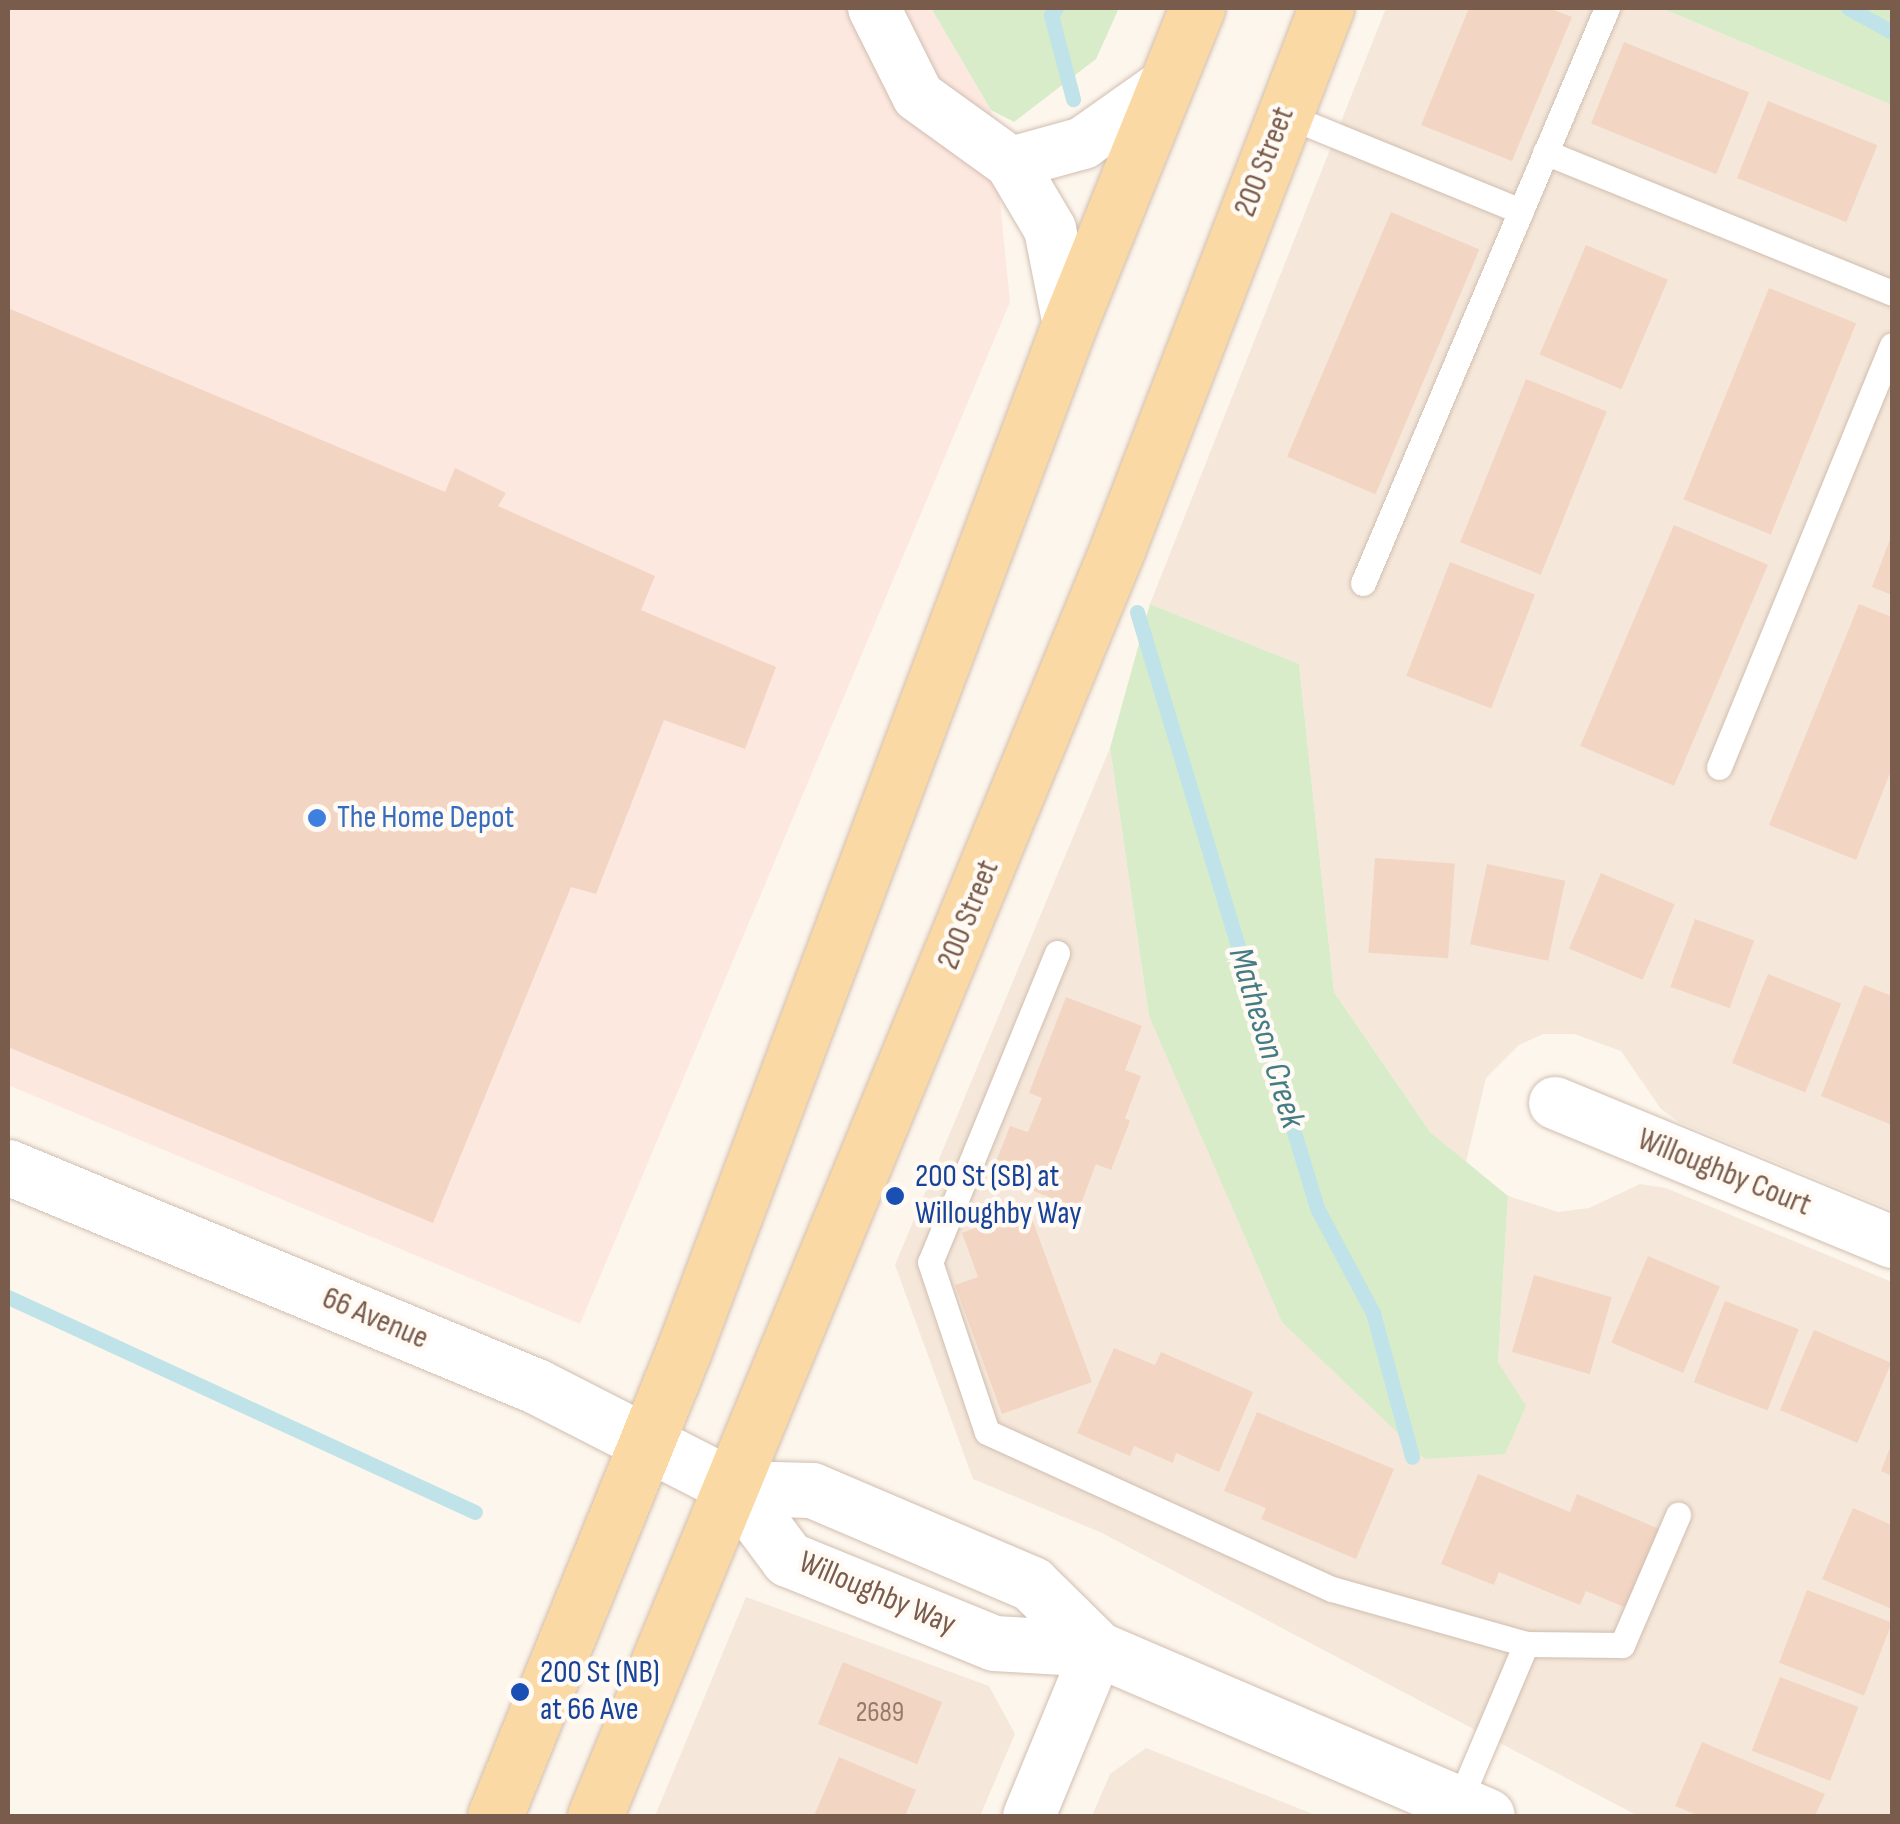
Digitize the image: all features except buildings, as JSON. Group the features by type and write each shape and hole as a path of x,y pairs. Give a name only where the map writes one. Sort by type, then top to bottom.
{"main road":[{"path":"495,1816 646,1443 1068,324 1197,8"},
{"name":"200 Street","path":"595,1816 735,1488 1117,550 1326,8"}],"street":[{"path":"874,8 918,96 1011,163 1050,229 1068,324"},
{"path":"1011,163 1083,143 1165,85"},
{"name":"Willoughby Court","path":"1554,1103 1892,1242"},
{"name":"66 Avenue","path":"8,1167 536,1386 735,1488"},
{"name":"Willoughby Way","path":"735,1488 788,1560 994,1644 1098,1649 1472,1810"},
{"name":"Willoughby Way","path":"735,1488 812,1490 1032,1584 1098,1649"},
{"path":"1029,1816 1098,1649"}],"lane":[{"path":"1363,583 1607,8"},
{"path":"1283,114 1520,212"},
{"path":"1545,152 1892,293"},
{"path":"1719,767 1892,345"},
{"path":"1057,954 930,1262 987,1432 1332,1588 1526,1644 1622,1645 1678,1515"},
{"path":"1472,1810 1526,1644"}],"shaded area":[{"path":"8,8 931,8 991,110 1010,302 580,1324 8,1085"},
{"path":"1386,8 1661,8 1892,105 1892,1210 1679,1122 1661,1109 1621,1051 1574,1034 1543,1034 1519,1045 1486,1078 1466,1162 1430,1132 1334,992 1299,664 1150,604"},
{"path":"1110,748 1149,1016 1498,1362 1508,1196 1558,1212 1589,1208 1640,1184 1666,1188 1892,1282 1892,1816 1638,1816 1102,1533 973,1479 895,1265"},
{"path":"746,1597 989,1686 1015,1734 980,1816 655,1816"},
{"path":"1146,1748 1318,1816 1092,1816 1110,1774"}],"green space":[{"path":"931,8 1119,8 1096,59 1014,122 991,110"},
{"path":"1661,8 1892,8 1892,105"},
{"path":"1150,604 1299,664 1334,992 1430,1132 1508,1196 1498,1362 1526,1406 1505,1454 1425,1459 1282,1322 1149,1016 1110,748"}],"waterway":[{"name":"Matheson Creek","path":"1056,8 1051,15 1073,99"},
{"path":"1848,8 1892,32"},
{"name":"Matheson Creek","path":"1137,612 1317,1208 1373,1313 1412,1457"},
{"path":"8,1297 475,1512"}],"place":[{"name":"The Home Depot","path":"317,818"},
{"name":"200 St (SB) at Willoughby Way","path":"895,1196"},
{"name":"200 St (NB) at 66 Ave","path":"520,1692"}]}
